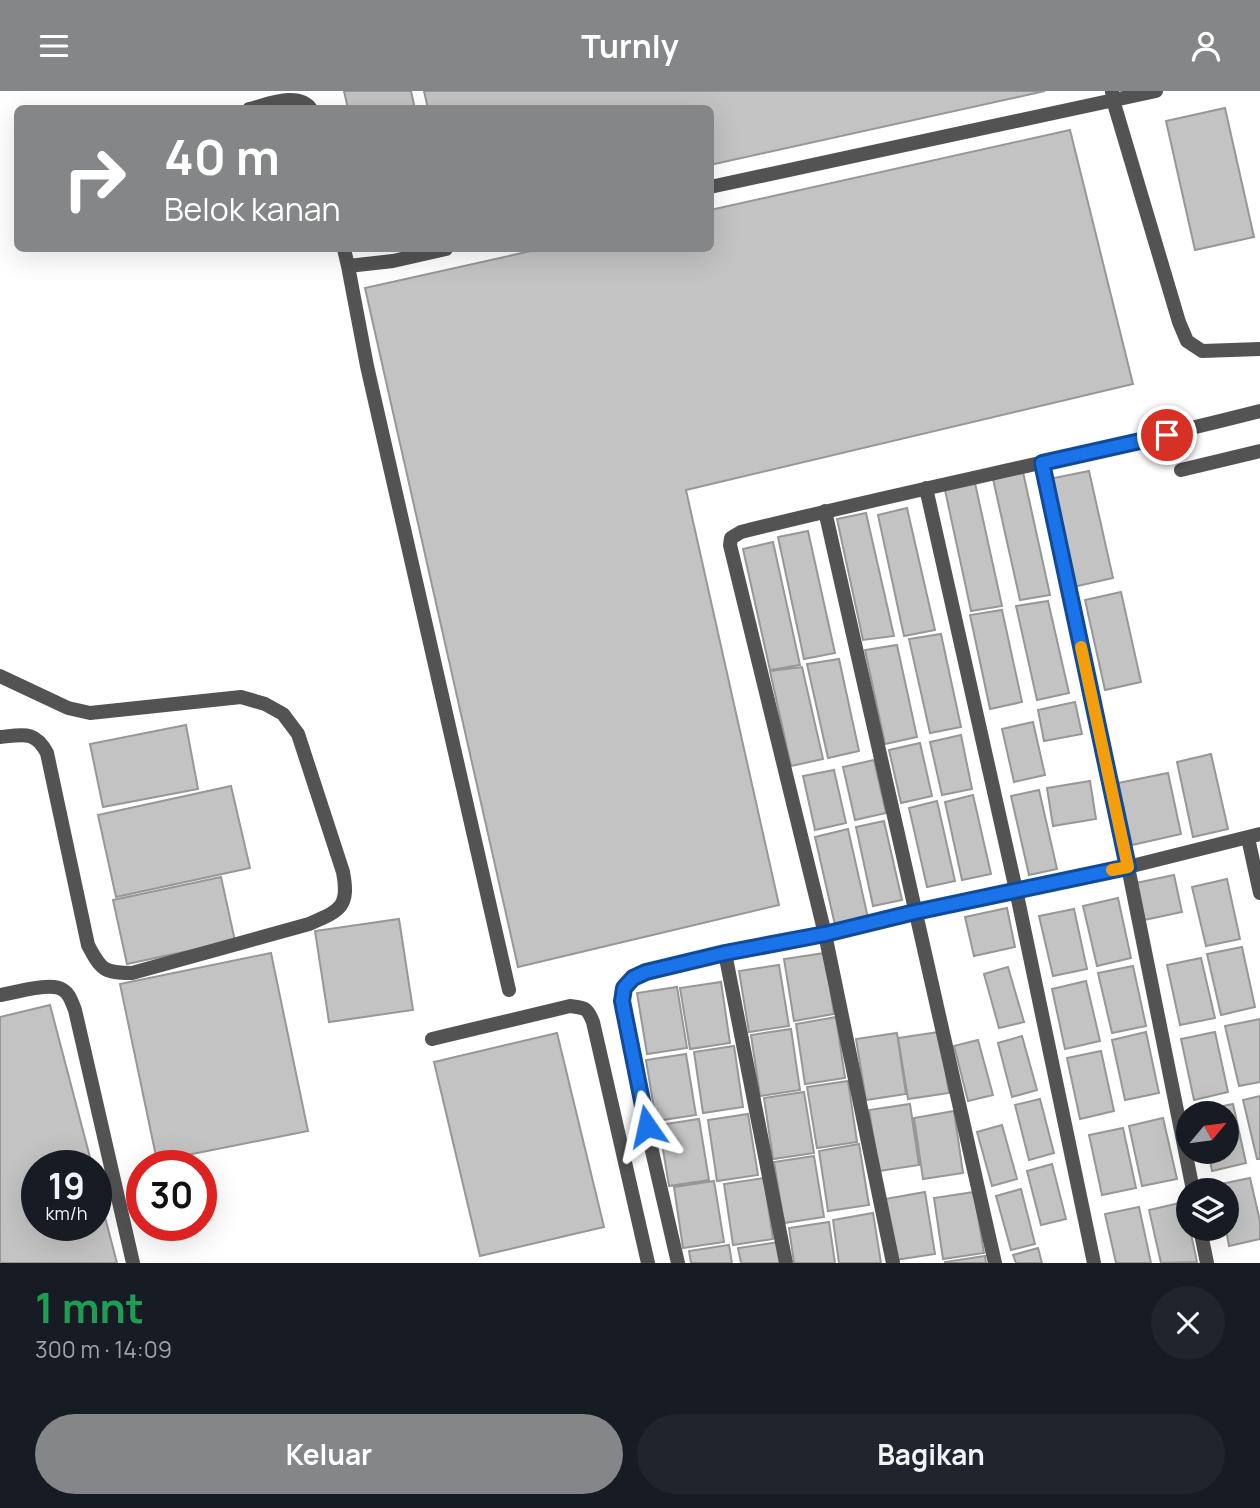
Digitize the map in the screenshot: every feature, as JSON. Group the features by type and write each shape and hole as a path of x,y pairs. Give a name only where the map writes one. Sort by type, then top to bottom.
{"street":[{"path":"714,186 1112,96 1156,91"},
{"path":"1112,96 1187,341 1202,351 1260,349"},
{"path":"265,105 286,100 302,101 309,105"},
{"path":"345,252 367,366 509,990"},
{"path":"348,266 393,261 433,252"},
{"path":"893,1263 825,934 730,545 731,538 741,531 1144,440 1260,411"},
{"path":"1181,470 1260,451"},
{"path":"1042,463 1191,1178"},
{"path":"926,488 1016,891 1094,1263"},
{"path":"825,511 995,1263"},
{"path":"0,676 68,708 90,713 241,697 265,704 283,714 298,734 343,872 346,889 343,902 334,913 309,924 132,973 111,973 97,963 88,946 47,753 42,743 34,736 0,737"},
{"path":"678,1263 622,1001 624,988 633,978 646,972 725,953 825,934 1128,867 1254,836 1260,893"},
{"path":"725,953 786,1263"},
{"path":"0,995 53,986 63,990 71,999 133,1263"},
{"path":"432,1039 570,1006 584,1008 589,1012 648,1263"},
{"path":"1202,1241 1207,1263"}],"building":[{"path":"344,91 411,91 414,105 347,105"},
{"path":"424,91 1045,91 714,164 714,105 427,105"},
{"path":"1225,108 1254,237 1195,250 1166,121"},
{"path":"1070,130 1133,384 686,490 779,905 518,967 365,288 527,252 714,252 714,209"},
{"path":"1089,471 1113,578 1073,587 1049,479"},
{"path":"1023,472 1050,595 1020,600 993,479"},
{"path":"975,483 1002,606 971,611 945,490"},
{"path":"907,508 935,630 904,636 878,515"},
{"path":"866,513 894,636 863,640 837,519"},
{"path":"808,531 835,653 804,659 778,537"},
{"path":"773,542 800,665 770,670 743,549"},
{"path":"1121,592 1141,682 1105,690 1085,600"},
{"path":"1048,601 1069,693 1037,700 1016,606"},
{"path":"1002,610 1022,702 990,709 970,615"},
{"path":"941,634 961,727 930,733 909,639"},
{"path":"897,645 917,737 885,744 865,650"},
{"path":"839,659 859,751 828,758 807,664"},
{"path":"802,667 823,759 791,766 770,671"},
{"path":"1075,702 1082,734 1044,741 1038,710"},
{"path":"1033,722 1045,775 1014,782 1002,729"},
{"path":"186,725 198,789 103,807 90,744"},
{"path":"961,735 972,789 942,795 930,742"},
{"path":"920,743 932,796 901,803 889,750"},
{"path":"1211,754 1228,829 1193,837 1177,762"},
{"path":"874,760 886,813 855,820 843,767"},
{"path":"834,770 846,823 815,830 803,776"},
{"path":"1168,773 1181,834 1132,845 1118,783"},
{"path":"1090,781 1096,819 1053,826 1047,788"},
{"path":"231,786 250,868 116,897 98,815"},
{"path":"1039,790 1057,869 1029,875 1011,796"},
{"path":"973,795 991,874 962,880 945,802"},
{"path":"937,801 955,881 927,887 909,808"},
{"path":"884,821 902,900 873,906 856,827"},
{"path":"848,829 868,918 835,925 815,837"},
{"path":"1174,875 1182,912 1144,920 1136,883"},
{"path":"221,877 235,941 127,964 113,900"},
{"path":"1227,879 1240,939 1206,946 1192,887"},
{"path":"1118,898 1131,958 1097,966 1083,906"},
{"path":"1007,908 1015,947 974,956 965,917"},
{"path":"1074,909 1087,969 1053,976 1039,916"},
{"path":"399,919 413,1010 329,1022 315,931"},
{"path":"1242,947 1255,1007 1221,1015 1207,954"},
{"path":"271,953 308,1131 212,1150 155,1150 120,984"},
{"path":"825,953 834,1014 794,1021 784,959"},
{"path":"1201,958 1215,1018 1180,1025 1167,965"},
{"path":"779,965 789,1026 749,1032 739,971"},
{"path":"1133,966 1146,1026 1112,1033 1098,973"},
{"path":"1008,967 1024,1022 999,1028 984,974"},
{"path":"1086,981 1100,1041 1065,1049 1052,989"},
{"path":"721,982 730,1043 690,1049 680,988"},
{"path":"677,987 687,1048 647,1054 637,993"},
{"path":"50,1005 88,1150 21,1150 21,1241 111,1241 117,1263 0,1263 0,1017"},
{"path":"836,1017 845,1078 805,1084 796,1024"},
{"path":"1260,1019 1260,1082 1239,1086 1225,1026"},
{"path":"791,1029 800,1090 760,1096 751,1035"},
{"path":"939,1032 949,1093 908,1099 898,1038"},
{"path":"1146,1032 1159,1093 1125,1100 1112,1040"},
{"path":"1215,1032 1228,1092 1194,1100 1181,1039"},
{"path":"557,1033 604,1227 480,1256 434,1062"},
{"path":"897,1033 906,1094 866,1100 856,1039"},
{"path":"1022,1036 1037,1090 1012,1097 998,1043"},
{"path":"978,1040 993,1095 968,1101 954,1046"},
{"path":"734,1046 743,1107 703,1113 694,1052"},
{"path":"1101,1051 1114,1111 1080,1119 1067,1058"},
{"path":"686,1054 696,1115 656,1121 646,1060"},
{"path":"848,1081 857,1142 817,1148 807,1087"},
{"path":"804,1092 814,1153 773,1159 764,1098"},
{"path":"1260,1096 1260,1159 1257,1159 1243,1100"},
{"path":"1040,1099 1054,1153 1029,1160 1015,1105"},
{"path":"910,1104 919,1165 879,1171 869,1110"},
{"path":"954,1111 963,1173 923,1179 914,1118"},
{"path":"748,1114 758,1175 717,1181 708,1120"},
{"path":"1163,1118 1176,1179 1142,1186 1129,1126"},
{"path":"699,1119 709,1180 669,1186 659,1125"},
{"path":"1002,1125 1017,1179 992,1186 977,1132"},
{"path":"1123,1128 1136,1188 1102,1195 1089,1135"},
{"path":"1239,1131 1246,1163 1212,1171 1211,1164 1239,1164"},
{"path":"859,1144 869,1205 828,1211 819,1151"},
{"path":"814,1156 824,1217 784,1223 774,1162"},
{"path":"1052,1164 1066,1219 1041,1225 1027,1171"},
{"path":"764,1178 773,1239 733,1245 724,1184"},
{"path":"1250,1178 1260,1221 1260,1239 1229,1246 1228,1241 1239,1241 1239,1180"},
{"path":"714,1181 724,1242 683,1248 674,1187"},
{"path":"1021,1189 1035,1244 1011,1250 996,1196"},
{"path":"925,1192 935,1254 895,1260 885,1199"},
{"path":"974,1192 984,1253 943,1259 934,1198"},
{"path":"1176,1204 1176,1241 1193,1241 1197,1262 1161,1263 1149,1210"},
{"path":"1139,1207 1151,1263 1116,1263 1105,1214"},
{"path":"873,1213 881,1263 839,1263 833,1220"},
{"path":"829,1222 835,1263 794,1263 789,1228"},
{"path":"779,1242 782,1263 741,1263 738,1248"},
{"path":"729,1245 732,1263 691,1263 689,1251"},
{"path":"1038,1248 1042,1263 1016,1263 1013,1255"},
{"path":"985,1256 986,1263 945,1263 945,1262"}],"slow traffic":[{"path":"1081,647 1128,867 1112,870"}],"route":[{"path":"647,1126 622,1001 624,988 633,978 646,972 725,953 825,934 1128,867 1042,463 1167,435"}]}
